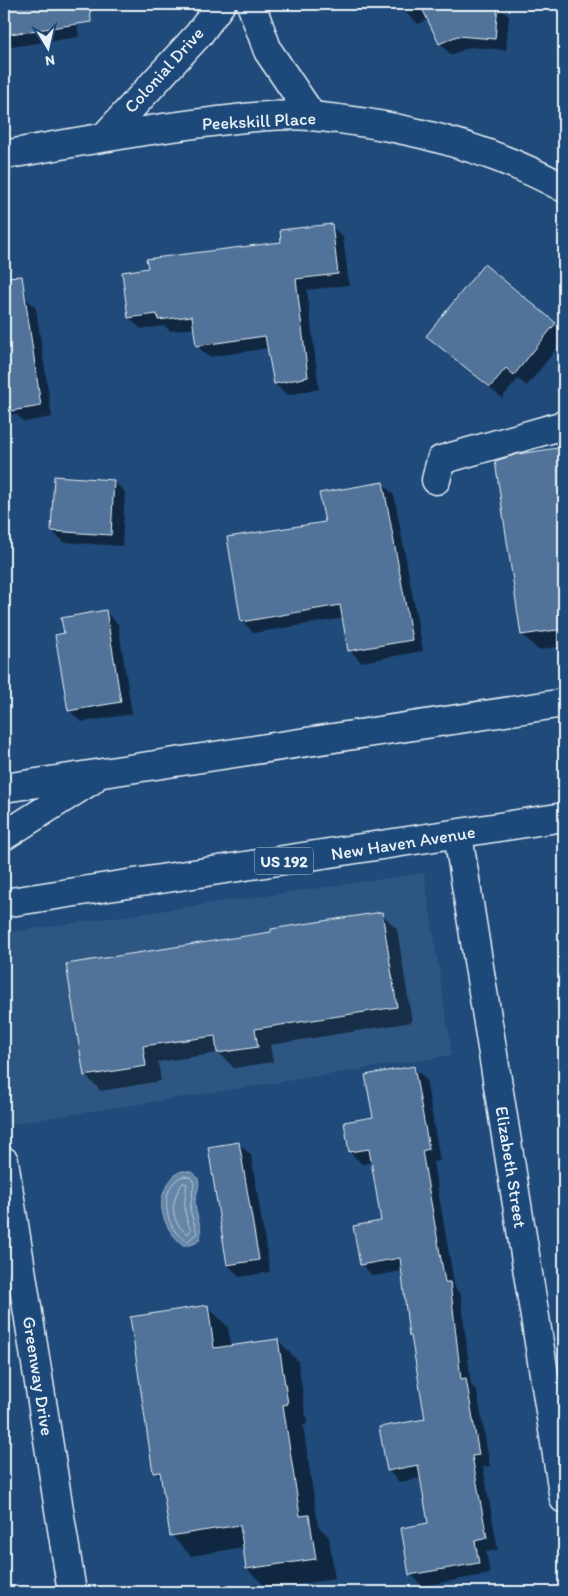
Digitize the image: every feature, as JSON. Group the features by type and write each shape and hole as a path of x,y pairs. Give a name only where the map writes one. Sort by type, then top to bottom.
{"street":[{"name":"Colonial Drive","path":"106,136 200,34 221,4"},
{"path":"251,4 268,51 312,116"},
{"name":"Peekskill Place","path":"4,156 106,136 238,119 312,116 394,128 455,142 504,159 564,188"},
{"path":"436,480 441,460 564,425"},
{"path":"4,788 564,703"},
{"path":"4,836 102,774"},
{"name":"New Haven Avenue","path":"4,902 564,818"},
{"name":"Elizabeth Street","path":"458,835 564,1499"},
{"name":"Greenway Drive","path":"4,1161 72,1592"}],"shaded area":[{"path":"424,873 452,1055 4,1125 4,933"}],"water":[{"path":"182,1171 193,1173 199,1182 195,1203 201,1230 198,1241 183,1245 171,1232 162,1209 162,1200 168,1184 176,1174"}],"building":[{"path":"4,4 90,4 91,22 4,35"},
{"path":"420,4 498,4 495,39 457,36 439,44"},
{"path":"332,224 338,274 296,279 308,377 274,384 265,336 196,346 192,316 158,320 157,314 128,318 122,272 148,268 146,259 281,242 280,230"},
{"path":"484,264 556,323 514,375 506,368 490,387 426,336"},
{"path":"22,276 41,406 11,411 9,402 4,403 4,277"},
{"path":"564,447 564,629 521,635 495,461 518,454"},
{"path":"54,476 114,480 111,535 51,531"},
{"path":"383,482 412,640 348,651 340,605 241,622 227,537 325,522 319,493"},
{"path":"106,610 121,702 68,711 55,635 64,633 61,618"},
{"path":"382,912 397,1007 255,1029 258,1047 217,1053 215,1036 143,1046 146,1066 84,1076 66,964 271,932 271,929"},
{"path":"414,1066 429,1149 422,1151 445,1282 450,1282 461,1379 466,1378 479,1455 472,1456 487,1538 475,1541 479,1563 409,1575 401,1528 428,1523 418,1465 387,1471 379,1427 425,1419 411,1336 409,1336 400,1258 360,1265 353,1226 381,1221 369,1149 349,1152 344,1122 373,1117 365,1075"},
{"path":"239,1142 259,1260 227,1265 208,1147"},
{"path":"208,1305 214,1348 278,1339 288,1404 283,1405 300,1516 309,1515 316,1559 246,1569 240,1525 170,1536 160,1472 153,1473 130,1317"}]}
